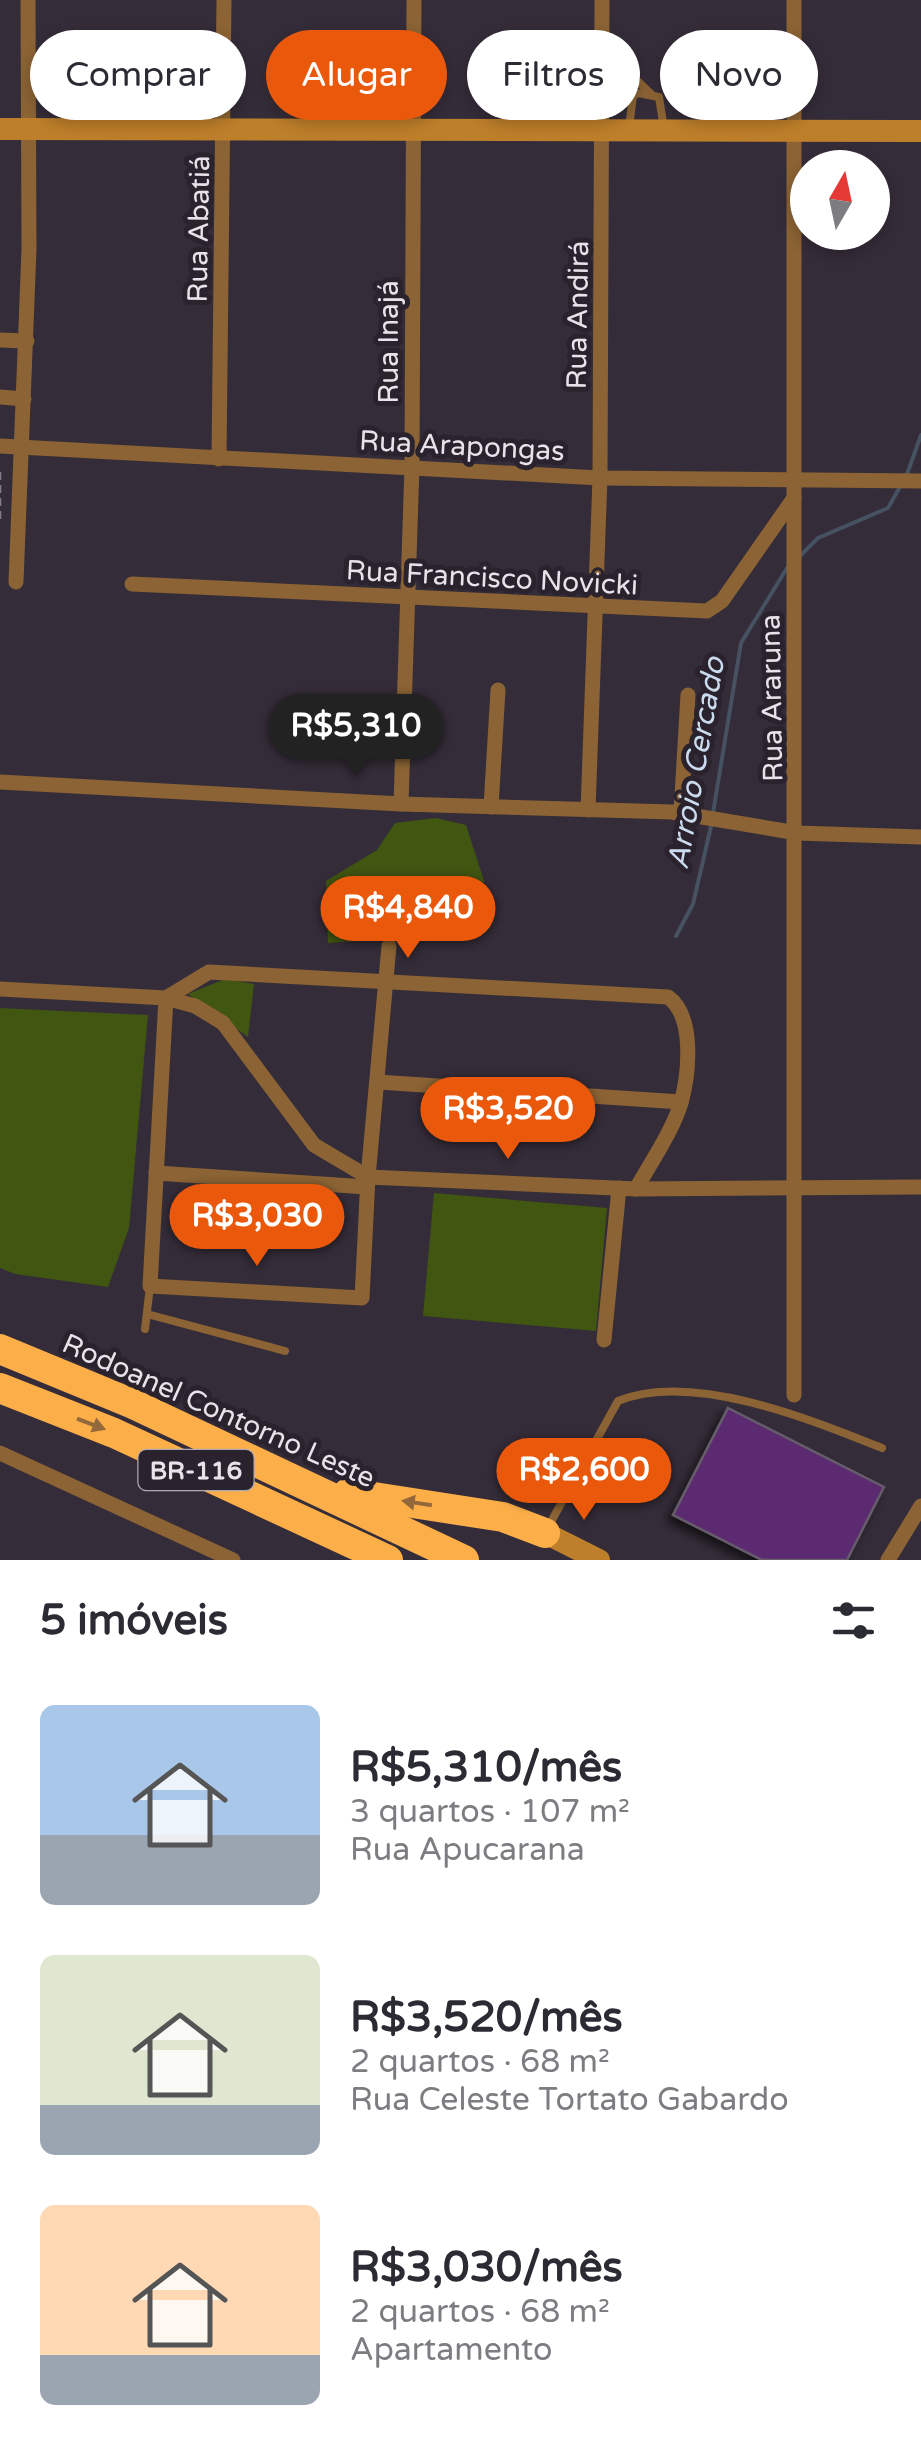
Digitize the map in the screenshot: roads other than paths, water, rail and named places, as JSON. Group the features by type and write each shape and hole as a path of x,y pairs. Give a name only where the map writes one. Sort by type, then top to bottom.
{"highway":[{"name":"Rodoanel Contorno Leste","path":"0,1349 318,1488 464,1560"},
{"name":"BR-116","path":"0,1388 114,1433 388,1560"},
{"path":"318,1488 503,1517 545,1533"}],"street":[{"path":"16,582 27,340 28,0"},
{"name":"Rua Abatiá","path":"219,459 224,0"},
{"name":"Rua Inajá","path":"401,804 412,466 414,0"},
{"name":"Rua Andirá","path":"602,0 602,30"},
{"name":"Rua Araruna","path":"794,0 794,1395"},
{"name":"Rua Andirá","path":"588,810 600,478 604,120"},
{"path":"0,128 921,131"},
{"path":"0,340 27,340"},
{"path":"0,397 24,399"},
{"name":"Rua Arapongas","path":"0,446 794,490 917,480"},
{"name":"Rua Francisco Novicki","path":"132,584 708,611 722,601 794,490"},
{"path":"491,807 498,690"},
{"path":"681,813 688,694"},
{"path":"0,782 401,804 681,813 797,833 921,837"},
{"path":"166,998 150,1286 362,1298 367,1182 389,946"},
{"path":"166,998 209,972 668,997 678,1004 688,1042 681,1102 636,1189"},
{"path":"0,990 166,998 195,1006 223,1023 314,1145 367,1182"},
{"path":"378,1082 681,1102"},
{"path":"156,1173 636,1189 793,1184 921,1187"},
{"path":"604,1340 619,1188"},
{"path":"0,1453 233,1560"},
{"path":"888,1560 921,1506"},
{"path":"545,1533 599,1560"}],"lane":[{"path":"640,83 661,102 664,132"},
{"path":"628,132 633,96 651,94"},
{"path":"145,1329 150,1286"},
{"path":"147,1314 285,1351"},
{"path":"545,1533 618,1401 639,1392 722,1396 882,1448"}],"waterway":[{"name":"Arroio Cercado","path":"906,477 921,435"},
{"name":"Arroio Cercado","path":"801,555 818,538 888,508 901,485"},
{"name":"Arroio Cercado","path":"713,813 741,643 787,568"},
{"name":"Arroio Cercado","path":"676,936 693,904 712,822"}]}
